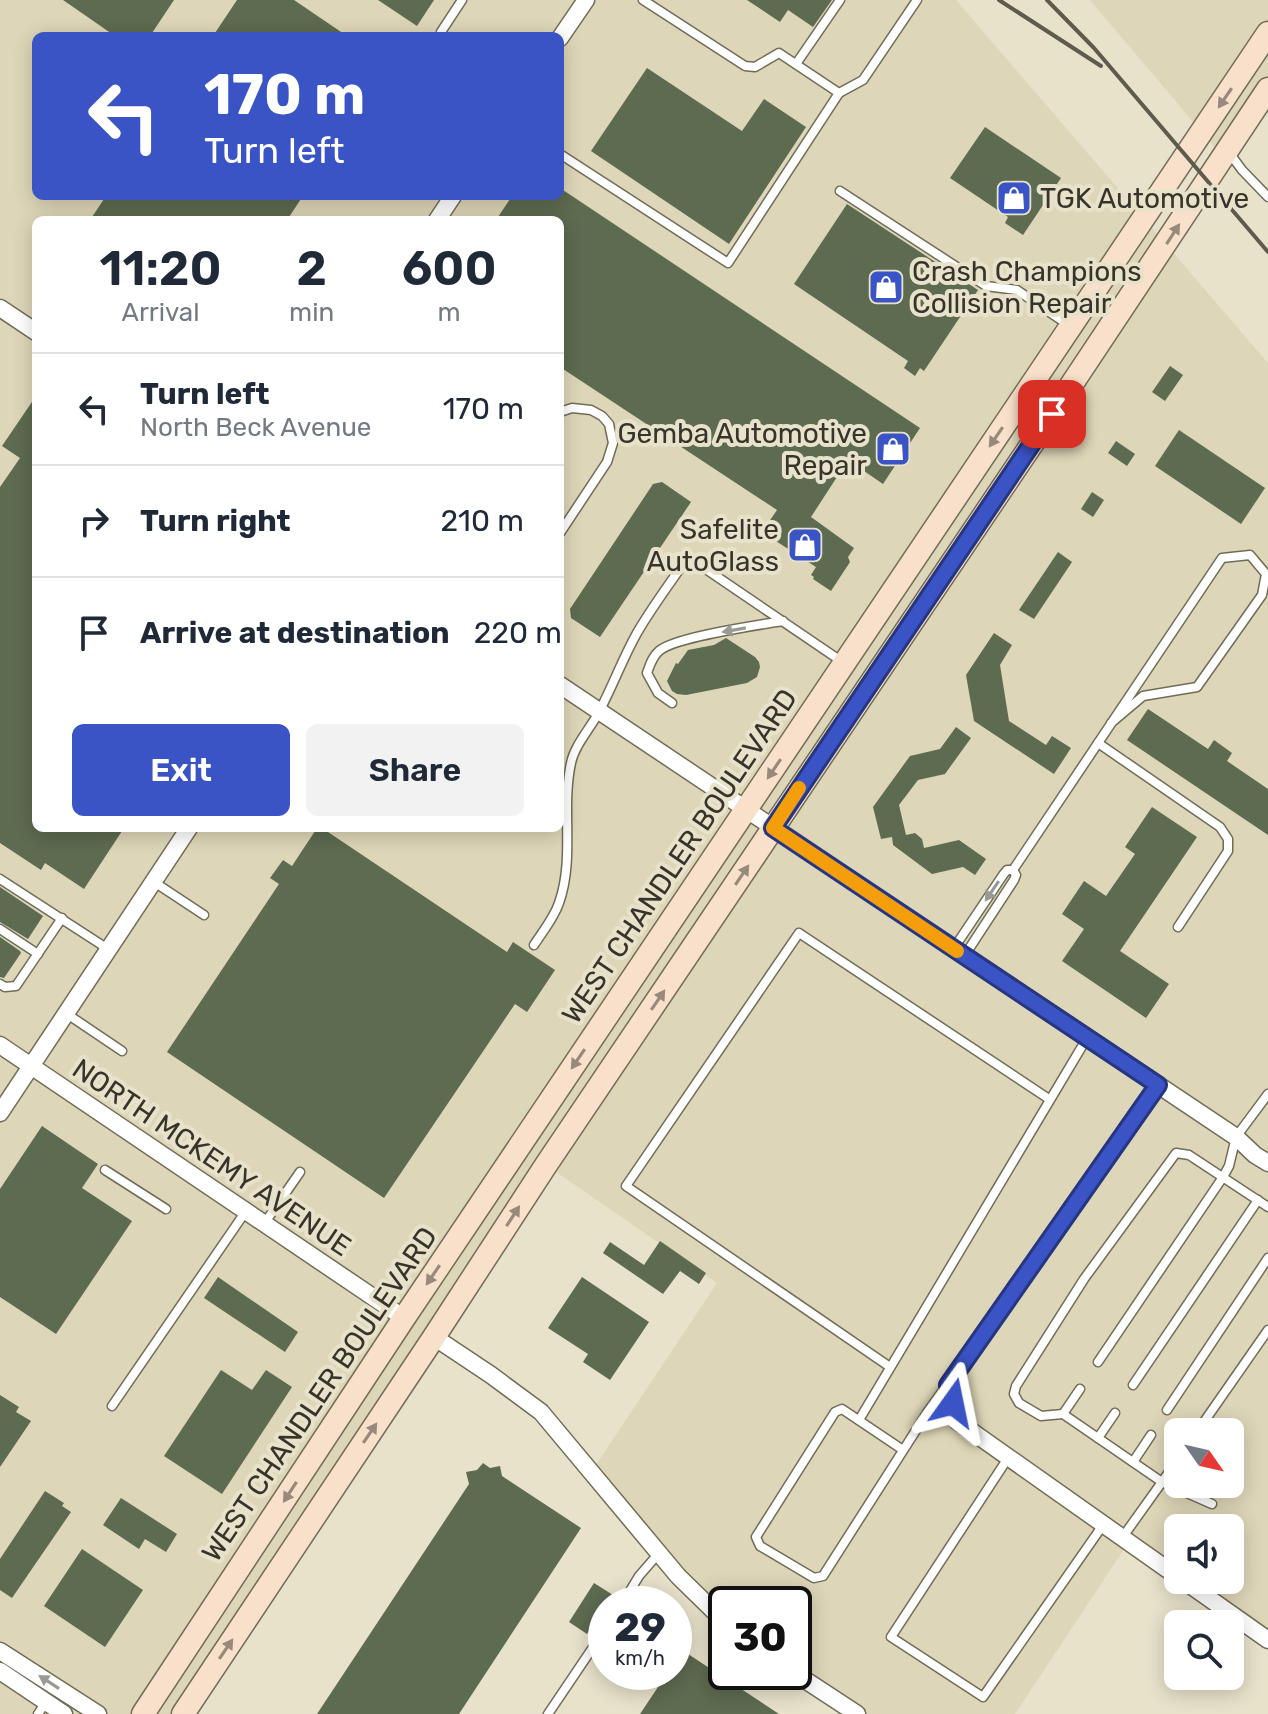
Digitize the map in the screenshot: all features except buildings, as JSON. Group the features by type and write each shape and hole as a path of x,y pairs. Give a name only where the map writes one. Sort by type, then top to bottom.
{"main road":[{"name":"WEST CHANDLER BOULEVARD","path":"143,1714 404,1318 1268,33"},
{"path":"183,1714 546,1165 1268,89"},
{"path":"1036,438 1035,413 1071,359 1076,346 1071,326"}],"street":[{"path":"564,32 586,0"},
{"path":"0,308 32,329"},
{"path":"564,688 1236,1137 1268,1163"},
{"path":"0,1113 186,832"},
{"name":"NORTH MCKEMY AVENUE","path":"0,1045 404,1318"},
{"path":"1158,1085 948,1385 957,1421 1164,1567"},
{"path":"434,1337 541,1412 678,1576 708,1605"},
{"path":"1203,1594 1268,1640"},
{"path":"0,1651 98,1714"},
{"path":"0,1671 42,1708 64,1714"},
{"path":"812,1684 857,1714"}],"lane":[{"path":"441,32 462,0"},
{"path":"643,0 745,66 755,67 779,53 839,93"},
{"path":"796,64 840,0"},
{"path":"564,157 728,263 839,93 863,80 917,0"},
{"path":"1227,150 1268,197"},
{"path":"840,191 986,286 1017,290 1071,326"},
{"path":"564,411 572,408 591,410 602,416 609,424 613,443 607,462 564,527"},
{"path":"959,952 1003,875 1007,870 1013,870 1111,723 1222,558 1250,555 1266,574 1262,595 1197,687 1143,696 1111,723"},
{"path":"534,945 559,905 564,887 571,762 576,749 599,712 638,632 688,557 845,663"},
{"path":"672,703 658,693 647,673 651,661 661,649 717,633 784,621"},
{"path":"1098,743 1220,827 1228,839 1228,851 1178,927"},
{"path":"0,879 109,949"},
{"path":"154,881 204,915"},
{"path":"0,984 16,986 62,918"},
{"path":"0,929 38,954"},
{"path":"890,1367 626,1186 799,933 1049,1099"},
{"path":"66,1013 122,1051"},
{"path":"859,1420 1087,1038"},
{"path":"1098,1362 1223,1177 1236,1137 1268,1094"},
{"path":"1212,1504 1162,1482 1063,1414 1041,1416 1019,1403 1014,1394 1016,1386 1084,1279 1176,1153 1189,1155 1268,1207"},
{"path":"105,1170 166,1209"},
{"path":"264,1224 300,1172"},
{"path":"1133,1385 1258,1200"},
{"path":"112,1406 246,1211"},
{"path":"1167,1410 1268,1258"},
{"path":"1207,1418 1268,1330"},
{"path":"903,1450 842,1409 835,1412 756,1537 760,1546 814,1578 823,1576 948,1385"},
{"path":"1063,1414 1080,1389"},
{"path":"1098,1438 1115,1413"},
{"path":"1133,1462 1151,1435"},
{"path":"1008,1457 891,1637 983,1697 1104,1524"},
{"path":"1122,1538 1164,1479"},
{"path":"633,1586 660,1553"},
{"path":"548,1714 588,1655"}],"shaded area":[{"path":"0,0 956,0 1268,363 1268,1641 1244,1624 1244,1610 1224,1610 1202,1594 1244,1594 1244,1514 1164,1514 1164,1567 1128,1543 1015,1714 857,1714 812,1684 812,1586 708,1586 708,1603 592,1471 717,1283 546,1165 182,1714 0,1714"},
{"path":"1090,0 1268,0 1268,89 1223,157"}],"railway":[{"path":"999,0 1101,66"},
{"path":"1047,0 1094,48 1268,252"}],"slow traffic":[{"path":"799,788 773,828 957,951"}],"place":[{"name":"TGK Automotive","path":"1014,198"},
{"name":"Crash Champions Collision Repair","path":"886,287"},
{"name":"Gemba Automotive Repair","path":"893,449"},
{"name":"Safelite AutoGlass","path":"805,545"}],"route":[{"path":"953,1403 948,1385 1158,1085 773,828 1052,414"}]}
